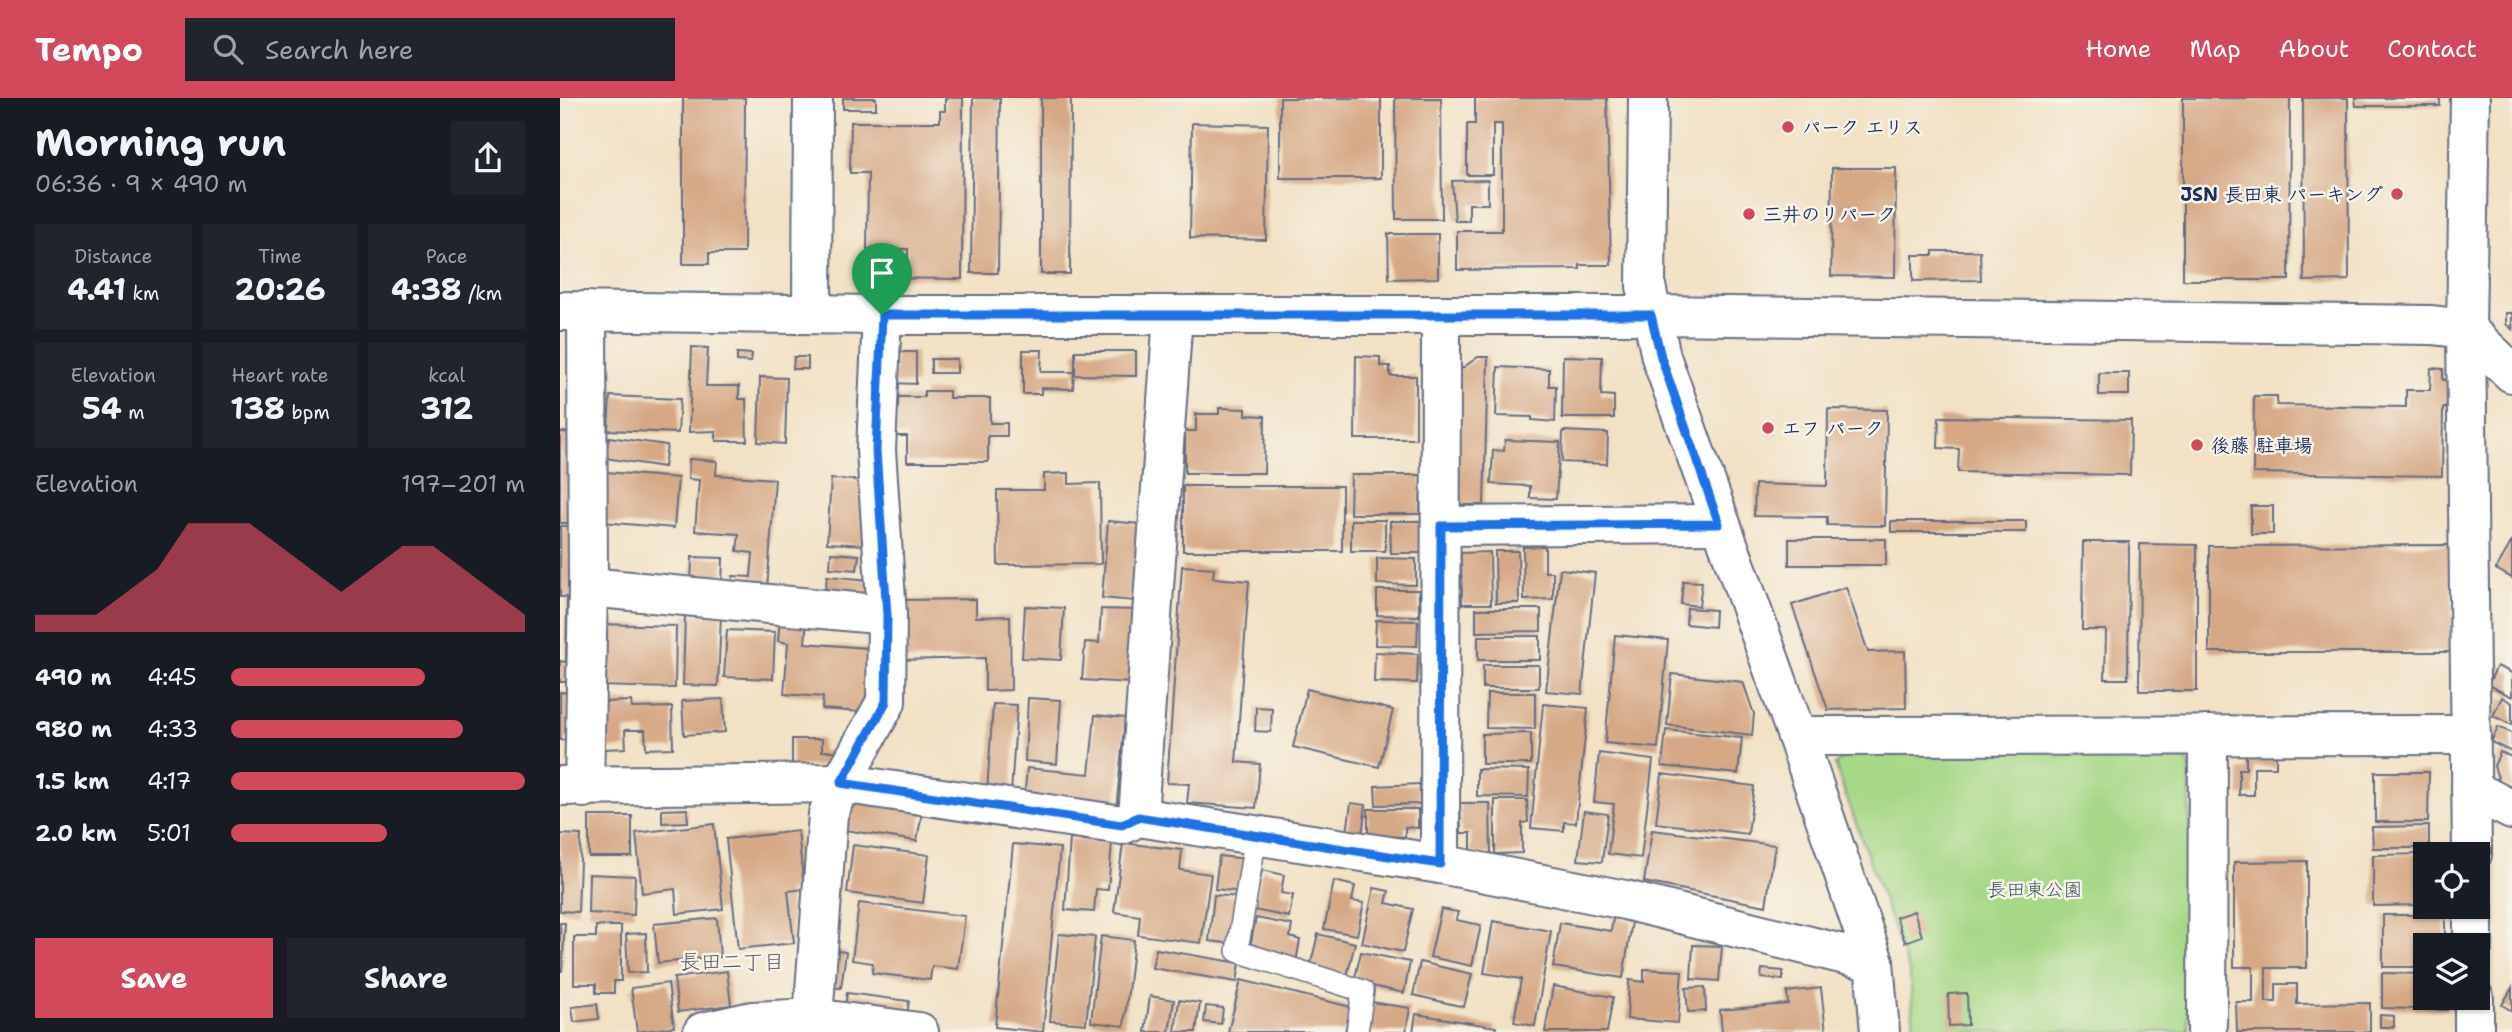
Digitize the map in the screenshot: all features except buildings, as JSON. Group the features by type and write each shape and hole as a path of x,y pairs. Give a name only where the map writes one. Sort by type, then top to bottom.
{"street":[{"path":"812,313 813,98"},
{"path":"1648,98 1646,286 1661,357 1797,736 1874,962 1880,1032"},
{"path":"2470,98 2466,329 2472,842"},
{"path":"1874,962 1625,900 1440,864 1138,817 1122,825 841,783 572,787 588,587 574,311 882,315 1651,315 2432,325 2466,329 2512,373"},
{"path":"1138,817 1173,314"},
{"path":"813,1018 828,814 841,783 886,702 887,615 876,450 882,315"},
{"path":"1440,864 1441,315"},
{"path":"1441,526 1719,524"},
{"path":"588,587 887,615"},
{"path":"2207,1032 2208,735"},
{"path":"1797,736 2471,735"},
{"path":"2471,789 2512,810"},
{"path":"2474,1010 2474,1032"},
{"path":"703,1032 752,1021 813,1018 914,1032"}],"lane":[{"path":"1256,835 1237,951 1363,991 1357,1032"}],"green space":[{"name":"長田東公園","path":"2171,746 2190,764 2188,1032 1914,1032 1910,974 1835,765 1852,748"}],"place":[{"name":"パーク エリス","path":"1788,127"},
{"name":"JSN 長田東 パーキング","path":"2397,194"},
{"name":"三井のリパーク","path":"1749,214"},
{"name":"エフ パーク","path":"1768,428"},
{"name":"後藤 駐車場","path":"2197,445"}],"district":[{"name":"長田二丁目","path":"732,962"}],"route":[{"path":"882,315 1651,315 1661,357 1719,524 1441,526 1440,864 1138,817 1122,825 841,783 886,702 887,615 876,450 882,315"}]}
